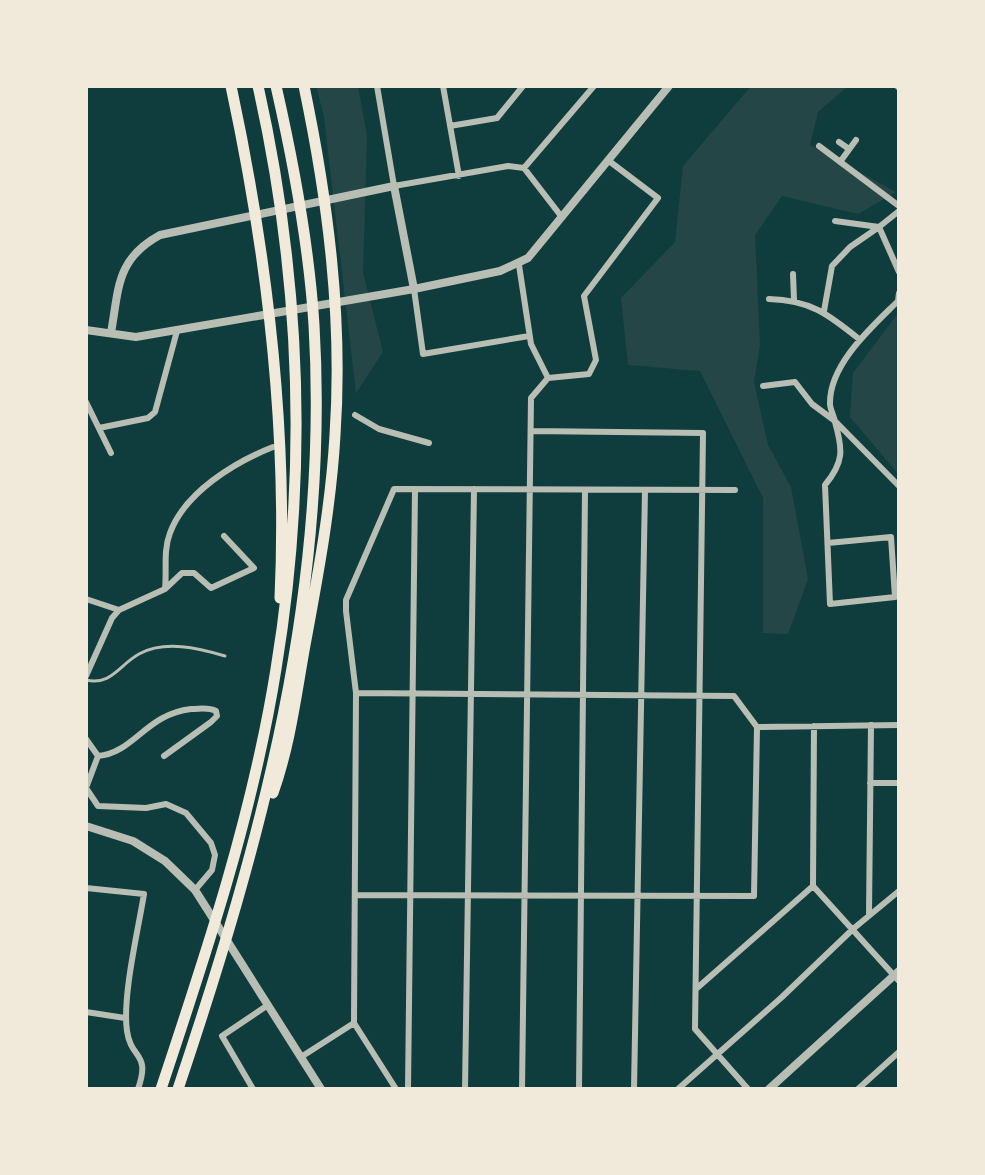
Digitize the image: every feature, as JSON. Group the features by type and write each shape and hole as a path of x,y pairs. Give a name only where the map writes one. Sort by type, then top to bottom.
{"highway":[{"path":"231,86 260,246 278,398 282,545 276,670"},
{"path":"161,1089 223,899 257,766 276,670 289,578 295,506 295,351 284,225 258,86"},
{"path":"178,1089 255,843 277,749 300,621 314,470 314,326 295,176 276,86"},
{"path":"255,843 278,780 291,725 317,581 335,437 338,384 333,267 318,154 304,86"}],"street":[{"path":"377,86 423,354 529,336"},
{"path":"443,86 459,176"},
{"path":"450,126 497,118 523,86"},
{"path":"524,168 594,86"},
{"path":"86,330 136,337 177,331 414,289 519,265 528,258 669,86"},
{"path":"840,162 856,140"},
{"path":"839,142 849,149"},
{"path":"819,146 899,209 850,247 832,266 824,311"},
{"path":"522,1089 531,398 548,378 589,374 596,360 584,296 658,198 609,161"},
{"path":"111,333 126,263 139,249 160,235 394,186 508,166 524,168 561,216"},
{"path":"835,221 879,227"},
{"path":"879,227 899,272"},
{"path":"519,265 529,336 548,378"},
{"path":"793,274 794,300"},
{"path":"769,299 794,300 824,311 859,339"},
{"path":"828,543 891,537 895,597 830,604 825,485 837,471 842,448 830,403 836,379 859,339 899,299"},
{"path":"99,428 148,418 155,412 177,331"},
{"path":"763,386 795,382 812,404 835,421 899,486"},
{"path":"86,402 111,453"},
{"path":"355,415 379,429 429,443"},
{"path":"531,431 703,433 695,1029 748,1089"},
{"path":"165,589 165,555 169,534 184,507 219,476 258,452 273,447"},
{"path":"396,1089 354,1023 356,693 346,600 394,489 735,490"},
{"path":"408,1089 415,489"},
{"path":"465,1089 474,489"},
{"path":"579,1089 585,490"},
{"path":"634,1089 645,490"},
{"path":"86,678 112,618 119,610 165,589 182,573 194,573 211,588 254,568 224,536"},
{"path":"86,599 119,610"},
{"path":"355,895 754,896 757,727 734,696 356,693"},
{"path":"98,756 112,755 158,718 179,711 210,708 216,711 217,716 211,722 164,756"},
{"path":"869,915 871,725"},
{"path":"757,727 899,725"},
{"path":"769,1089 897,976 813,886 814,726"},
{"path":"86,739 98,756"},
{"path":"98,756 86,788 98,806 146,808 166,804 177,807 186,813 211,843 215,855 212,870 195,890"},
{"path":"870,783 899,783"},
{"path":"86,826 133,841 165,861 195,890 321,1089"},
{"path":"695,990 813,886"},
{"path":"86,888 144,894 125,1018 128,1041 142,1060 144,1069 138,1089"},
{"path":"678,1089 899,891"},
{"path":"253,1089 222,1036 268,1005"},
{"path":"86,1012 125,1018"},
{"path":"301,1057 354,1023"},
{"path":"858,1089 899,1052"}],"lane":[{"path":"86,678 96,682 108,680 140,654 167,646 202,649 225,656"}],"shaded area":[{"path":"316,86 358,86 367,136 363,273 383,352 356,393 324,117"},
{"path":"751,86 848,86 818,112 810,145 896,192 858,214 782,196 755,235 760,345 754,382 768,445 791,487 808,579 788,634 763,633 763,498 700,371 628,365 621,298 675,242 683,166"},
{"path":"899,312 899,475 850,417 853,373"}]}
